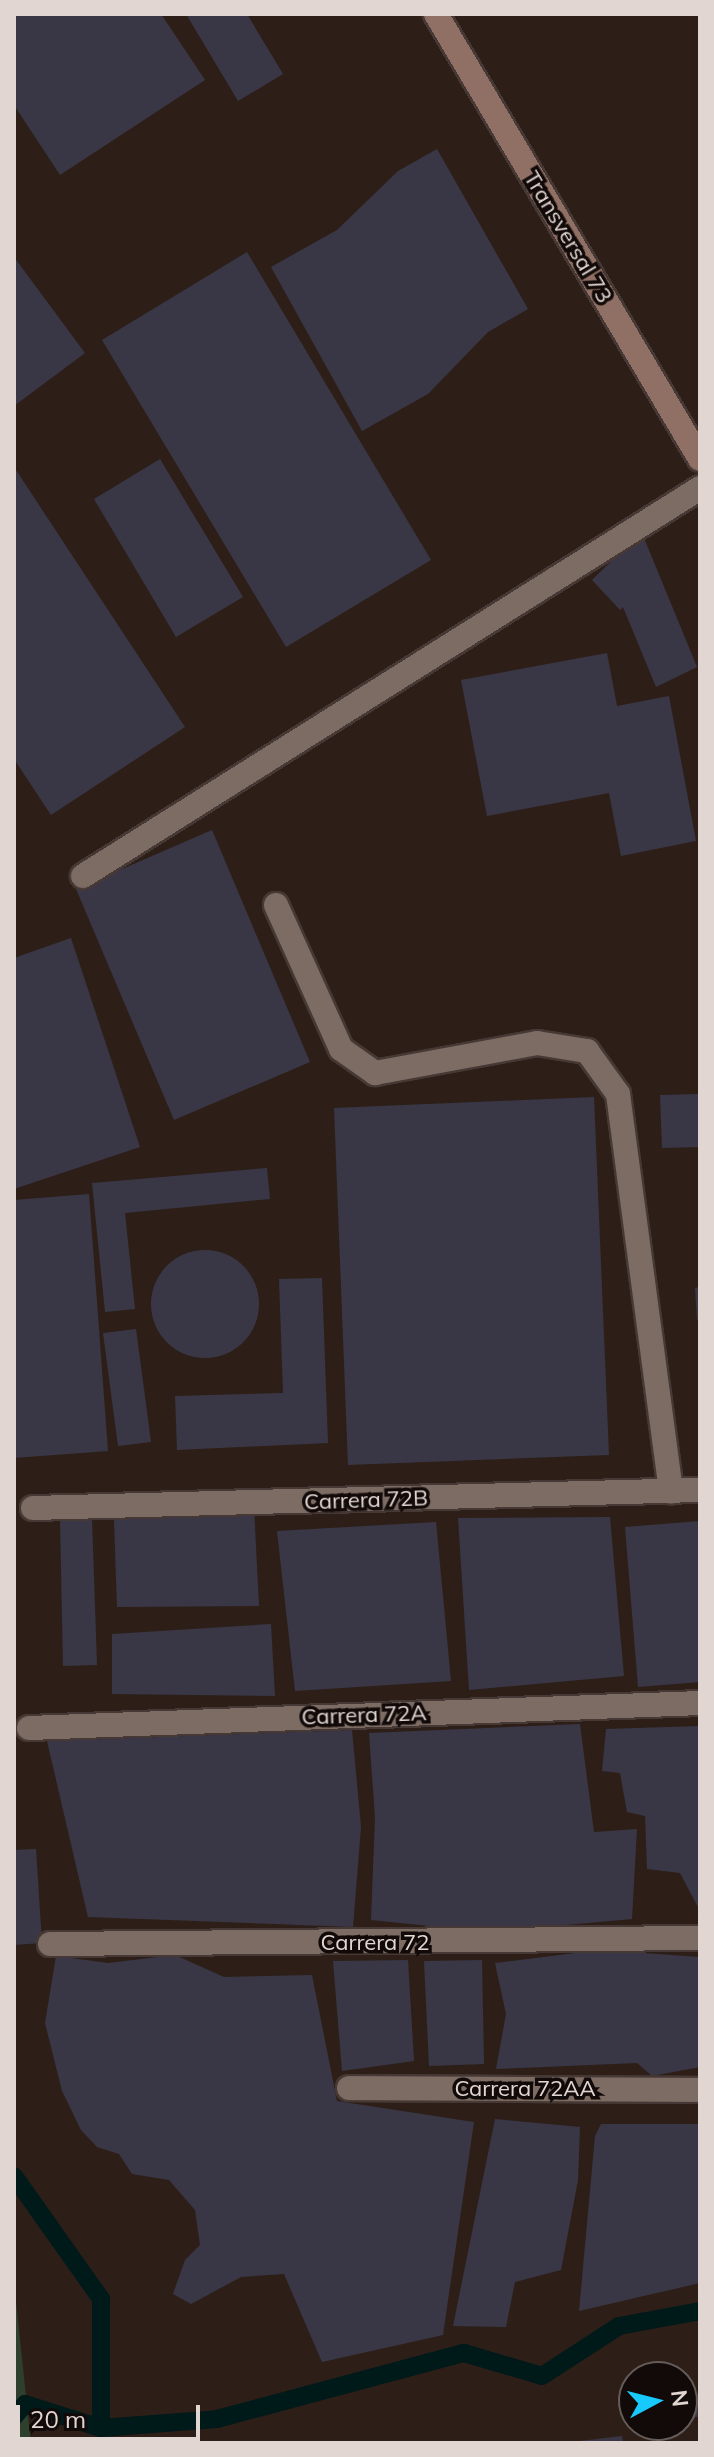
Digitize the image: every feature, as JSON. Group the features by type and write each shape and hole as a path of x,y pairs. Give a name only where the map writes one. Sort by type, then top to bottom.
{"main road":[{"name":"Transversal 73","path":"436,14 700,459"}],"street":[{"path":"83,876 700,488"},
{"path":"276,905 341,1049 375,1073 537,1043 587,1051 618,1094 671,1491"},
{"name":"Carrera 72B","path":"33,1508 700,1490"},
{"name":"Carrera 72A","path":"29,1728 700,1703"},
{"name":"Carrera 72","path":"50,1944 700,1938"},
{"name":"Carrera 72AA","path":"349,2088 700,2090"}],"green space":[{"path":"14,2283 31,2443 14,2443"}],"building":[{"path":"14,14 161,14 205,80 60,175 14,105"},
{"path":"186,14 247,14 283,74 238,101"},
{"path":"437,149 528,309 488,332 428,394 362,431 271,267 337,230 398,171"},
{"path":"247,252 431,560 286,647 102,340"},
{"path":"14,257 85,353 14,406"},
{"path":"160,459 243,597 176,637 94,499"},
{"path":"14,467 185,727 51,815 14,759"},
{"path":"644,538 697,667 656,687 623,607 620,610 592,580 630,543"},
{"path":"607,653 617,706 669,696 696,841 621,856 609,793 487,816 461,680"},
{"path":"212,830 310,1062 174,1120 76,889"},
{"path":"71,938 140,1147 14,1189 14,958"},
{"path":"700,1094 700,1147 662,1148 660,1095"},
{"path":"594,1097 609,1455 348,1465 334,1108"},
{"path":"267,1168 270,1199 125,1213 135,1309 105,1312 92,1183"},
{"path":"89,1194 108,1451 14,1458 14,1200"},
{"path":"205,1250 235,1259 243,1266 250,1274 259,1304 250,1334 243,1342 235,1349 205,1358 175,1349 167,1342 160,1334 151,1304 160,1274 167,1266 175,1259"},
{"path":"322,1278 328,1443 177,1450 175,1396 283,1393 279,1279"},
{"path":"700,1287 700,1319 697,1320 695,1288"},
{"path":"136,1329 151,1442 118,1446 103,1333"},
{"path":"254,1507 259,1606 117,1607 114,1520"},
{"path":"610,1517 624,1676 469,1690 458,1518"},
{"path":"60,1519 92,1519 97,1665 63,1666"},
{"path":"700,1521 700,1682 638,1687 625,1527"},
{"path":"436,1522 451,1681 295,1691 277,1531"},
{"path":"271,1624 275,1696 112,1694 112,1634"},
{"path":"580,1724 594,1832 637,1829 632,1919 488,1932 371,1920 375,1818 369,1733"},
{"path":"700,1726 700,1911 680,1873 647,1869 645,1816 627,1812 620,1773 602,1771 606,1729"},
{"path":"352,1730 361,1827 353,1927 88,1917 47,1741"},
{"path":"36,1849 42,1943 14,1945 14,1850"},
{"path":"599,1950 700,1957 700,2067 652,2076 637,2063 496,2069 506,2014 495,1963"},
{"path":"175,1955 224,1977 312,1975 337,2101 474,2122 443,2335 322,2362 284,2274 241,2277 191,2304 173,2294 185,2260 200,2245 195,2210 169,2180 132,2174 119,2154 97,2147 81,2130 62,2091 45,2023 56,1956 108,1963"},
{"path":"408,1960 414,2061 342,2071 333,1961"},
{"path":"482,1960 484,2064 429,2066 424,1961"},
{"path":"495,2119 580,2127 578,2180 561,2270 515,2282 506,2327 453,2326"},
{"path":"601,2124 700,2124 700,2283 579,2311 595,2136"},
{"path":"700,2392 698,2417 698,2393"},
{"path":"618,2436 618,2441 623,2443 580,2443"}],"waterway":[{"path":"14,2176 101,2299 101,2428"},
{"path":"14,2417 25,2404 101,2428 217,2419 464,2353 542,2376 619,2326 700,2311"}]}
